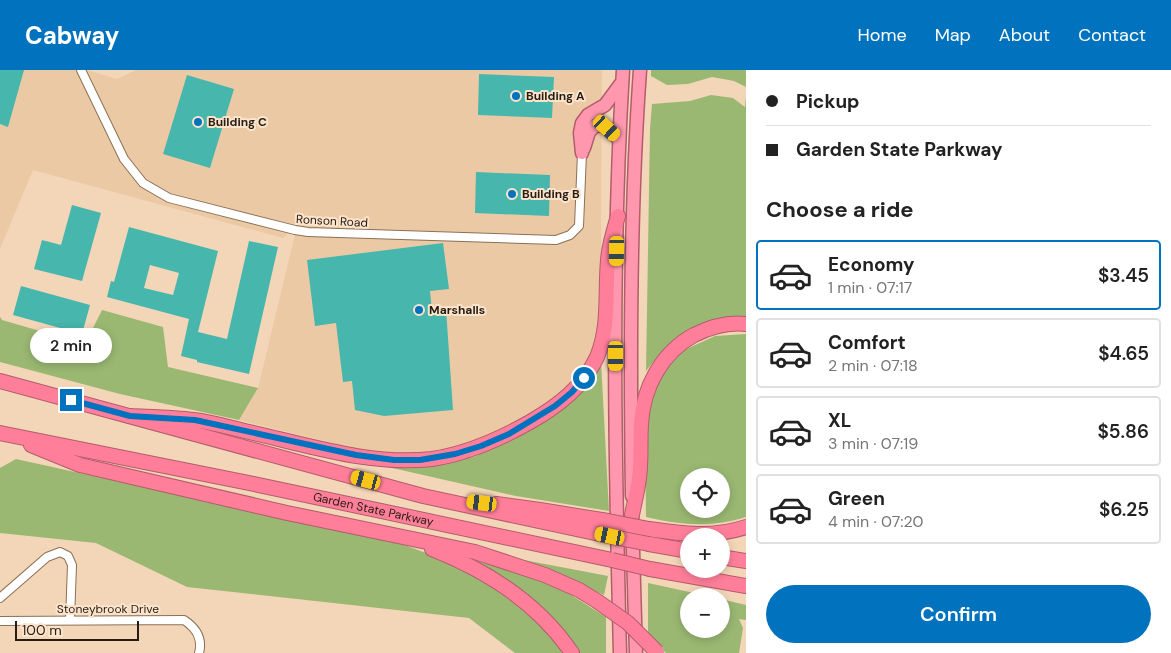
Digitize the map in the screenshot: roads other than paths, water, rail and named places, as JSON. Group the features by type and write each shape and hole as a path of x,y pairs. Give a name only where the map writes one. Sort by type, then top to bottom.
{"highway":[{"path":"636,653 631,410 632,286 640,70"},
{"path":"582,153 580,133 582,123 588,115 605,105 622,76"},
{"path":"620,653 616,366 622,76"},
{"path":"582,153 589,132 596,125 604,126 620,139"},
{"path":"130,416 195,420 381,459 431,459 481,446 521,427 555,406 572,392 589,371 600,348 605,328 608,259 618,216"},
{"path":"632,516 640,468 642,412 647,392 656,372 670,353 687,339 721,326 746,324"},
{"name":"Garden State Parkway","path":"0,381 423,496 680,550"},
{"path":"2,433 80,465 287,513 451,546 525,568 561,582 597,601 628,623 658,652"},
{"name":"Garden State Parkway","path":"2,433 264,486 650,569 746,586"},
{"path":"423,496 540,510 696,535 731,531 746,527"},
{"path":"411,539 465,563 512,591 542,616 572,653"},
{"path":"730,558 746,561"}],"street":[{"name":"Ronson Road","path":"81,70 124,159 142,183 169,198 295,230 538,240 564,238 579,226 582,153"},
{"path":"0,598 47,557 60,552 68,556 72,565 70,620"},
{"name":"Stoneybrook Drive","path":"0,621 184,620 193,626 199,636 200,649"}],"place":[{"name":"Building A","path":"516,96"},
{"name":"Building C","path":"198,122"},
{"name":"Building B","path":"512,194"},
{"name":"Marshalls","path":"419,310"}]}
